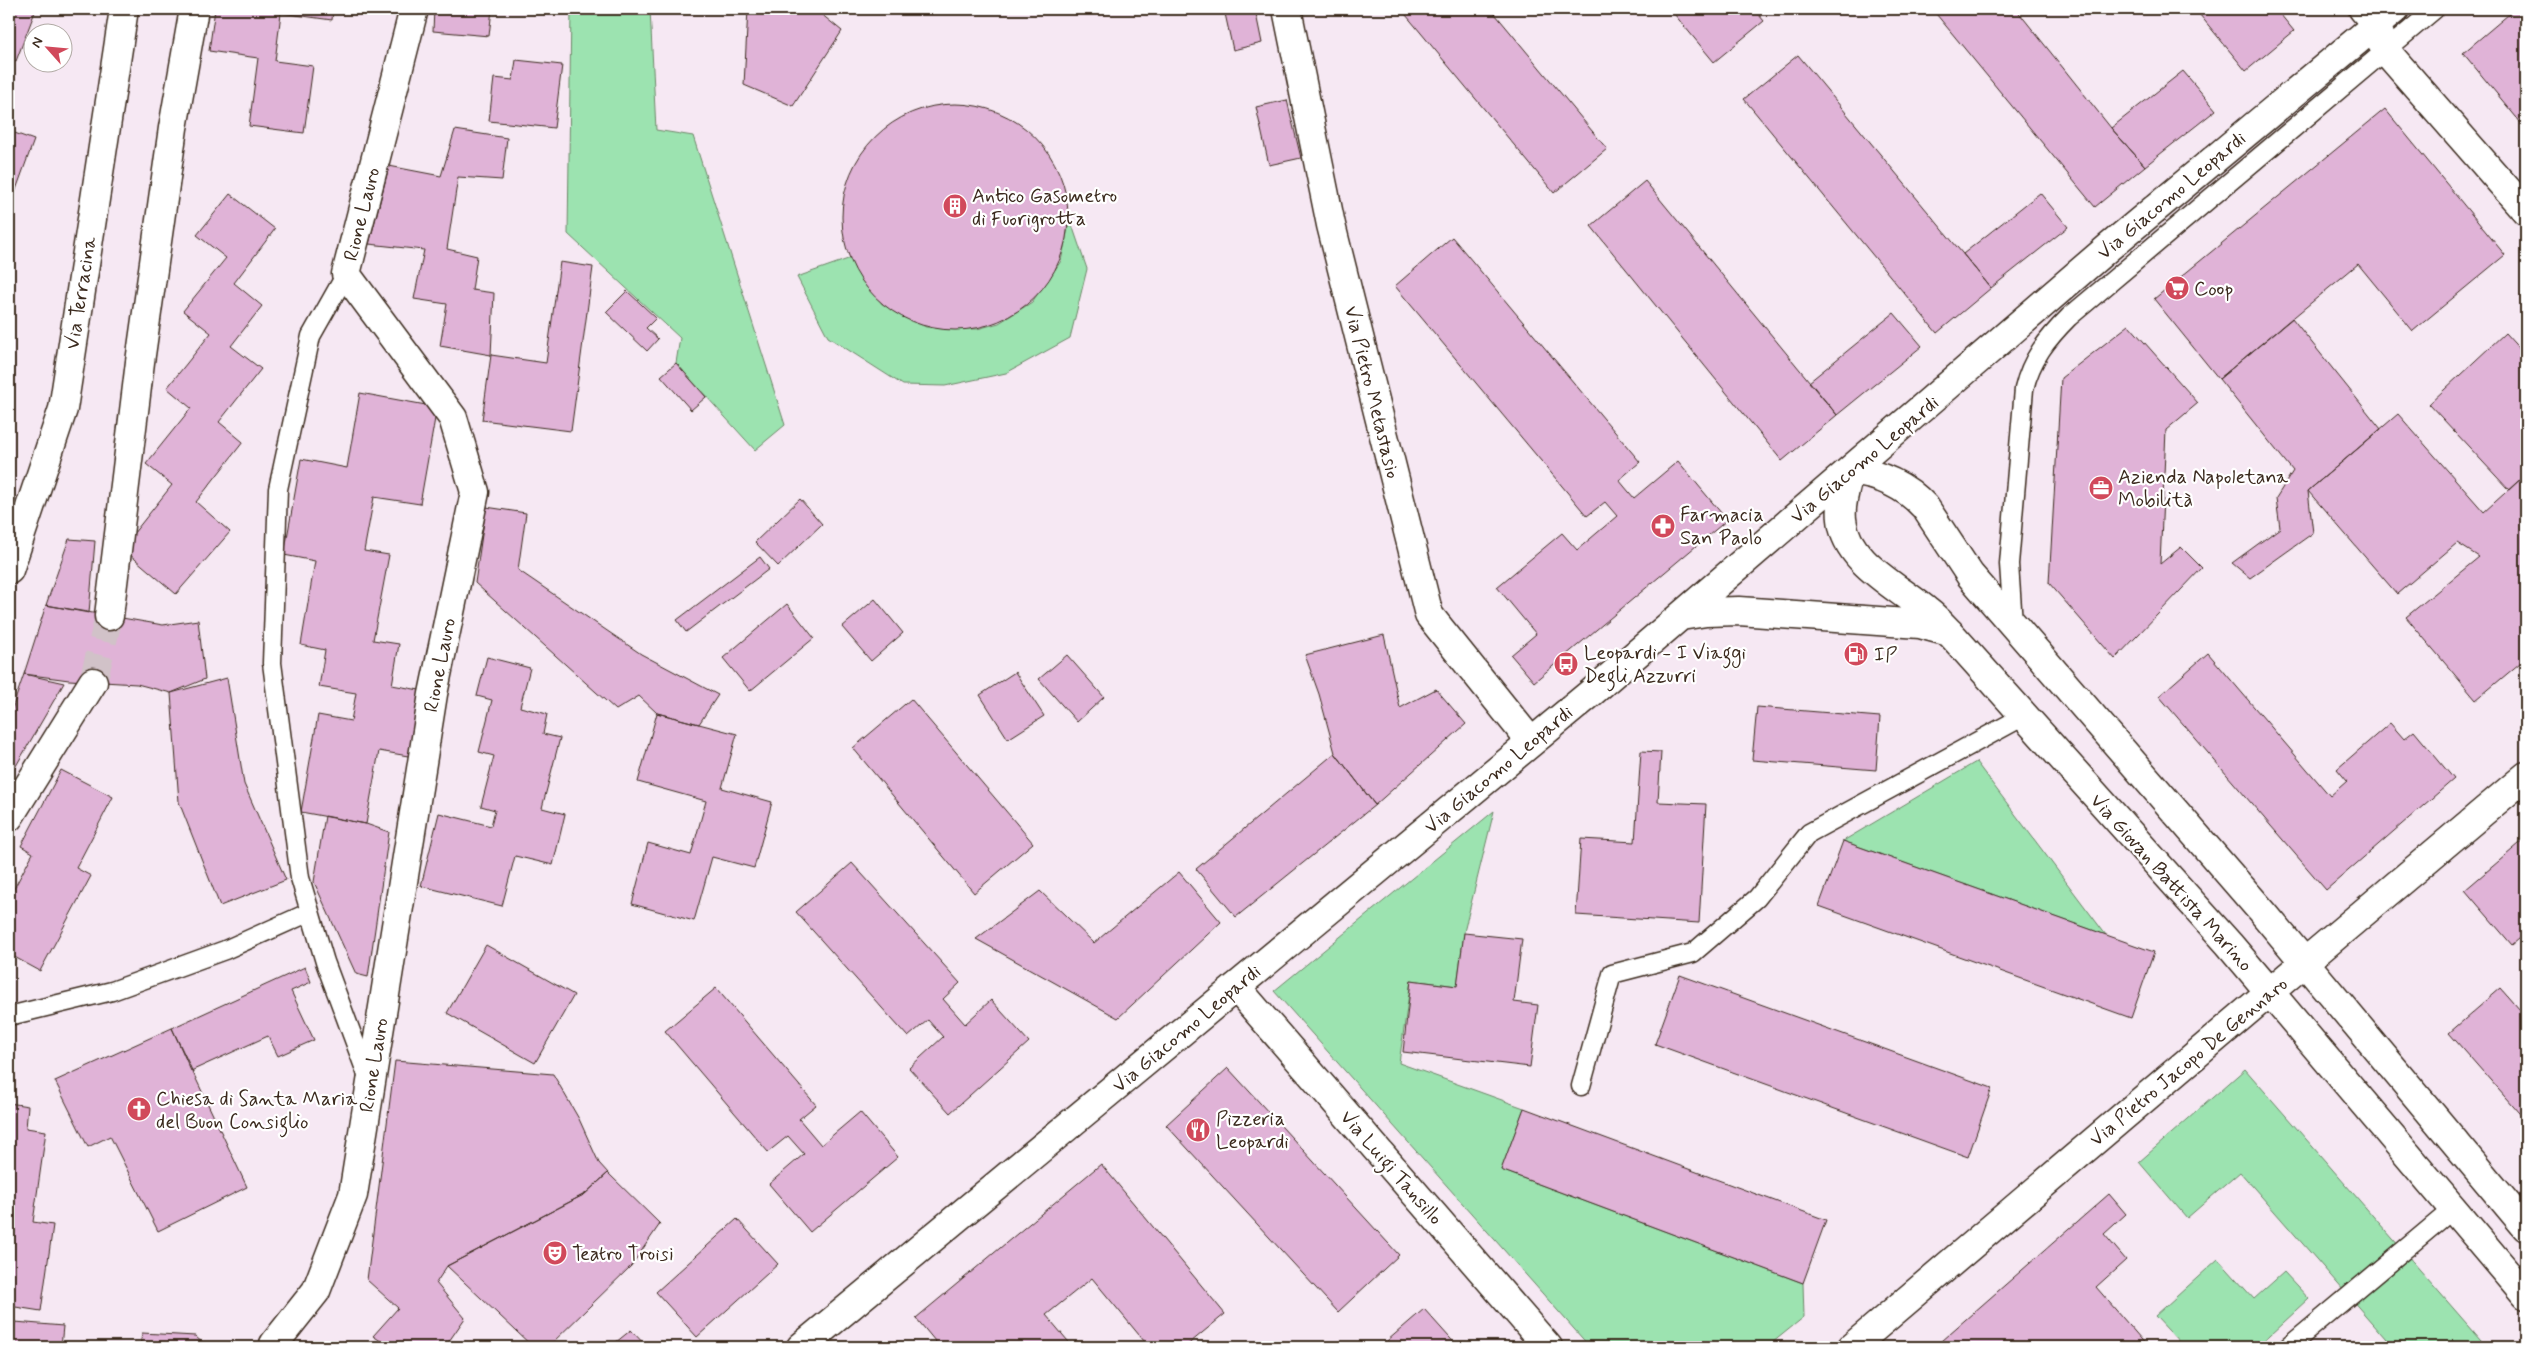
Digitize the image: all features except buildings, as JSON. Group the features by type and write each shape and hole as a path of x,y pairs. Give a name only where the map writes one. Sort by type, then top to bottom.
{"street":[{"name":"Via Terracina","path":"9,570 63,409 124,9"},
{"path":"109,616 168,157 194,9"},
{"name":"Rione Lauro","path":"274,1346 316,1291 353,1195 432,694 475,492 453,418 346,274 414,9"},
{"name":"Via Pietro Metastasio","path":"1287,9 1331,225 1429,616 1531,742"},
{"path":"2378,14 2384,50 2526,211"},
{"name":"Via Giacomo Leopardi","path":"801,1347 1681,616 2378,14"},
{"path":"1850,471 1865,473 1892,482 1917,498 1934,517 1970,575 2014,623 2305,962 2526,1227"},
{"name":"Via Giovan Battista Marino","path":"1850,471 1844,493 1842,519 1847,539 1853,550 1875,570 1929,612 1950,633 2270,991 2526,1295"},
{"path":"1681,616 1712,611 1739,611 1920,624 1950,633"},
{"path":"9,817 92,682"},
{"name":"Via Pietro Jacopo De Gennaro","path":"1852,1347 2526,776"},
{"name":"Via Luigi Tansillo","path":"1236,987 1548,1347"}],"lane":[{"name":"Via Giacomo Leopardi","path":"2014,623 2009,564 2024,389 2027,376 2038,354 2068,317 2435,9"},
{"path":"346,274 311,336 278,489 272,664 300,878 325,962 370,1083"},
{"path":"1581,1086 1612,974 1693,953 1757,898 1809,833 2024,716"},
{"path":"9,1016 112,991 225,950 310,912"},
{"path":"2288,1347 2453,1209"}],"green space":[{"path":"571,9 650,9 656,130 693,136 785,425 755,450 676,363 680,338 568,234"},
{"path":"1070,219 1087,269 1070,338 1006,373 945,386 903,385 828,337 797,277 851,258 882,304 926,327 977,329 999,323 1032,302 1061,261"},
{"path":"1976,762 2106,935 1843,841"},
{"path":"1494,811 1464,932 1457,986 1411,980 1399,1063 1524,1108 1501,1170 1803,1283 1804,1317 1767,1347 1590,1347 1274,991"},
{"path":"2245,1069 2487,1347 2393,1347 2240,1172 2187,1218 2139,1162"},
{"path":"2218,1259 2254,1299 2284,1272 2309,1299 2257,1347 2184,1347 2155,1316"}],"tunnel":[{"path":"93,682 109,616"}],"place":[{"name":"Antico Gasometro di Fuorigrotta","path":"955,206"},
{"name":"Coop","path":"2177,288"},
{"name":"Azienda Napoletana Mobilità","path":"2101,488"},
{"name":"Farmacia San Paolo","path":"1663,526"},
{"name":"IP","path":"1856,654"},
{"name":"Leopardi - I Viaggi Degli Azzurri","path":"1566,664"},
{"name":"Chiesa di Santa Maria del Buon Consiglio","path":"139,1109"},
{"name":"Pizzeria Leopardi","path":"1198,1130"},
{"name":"Teatro Troisi","path":"555,1253"}]}
